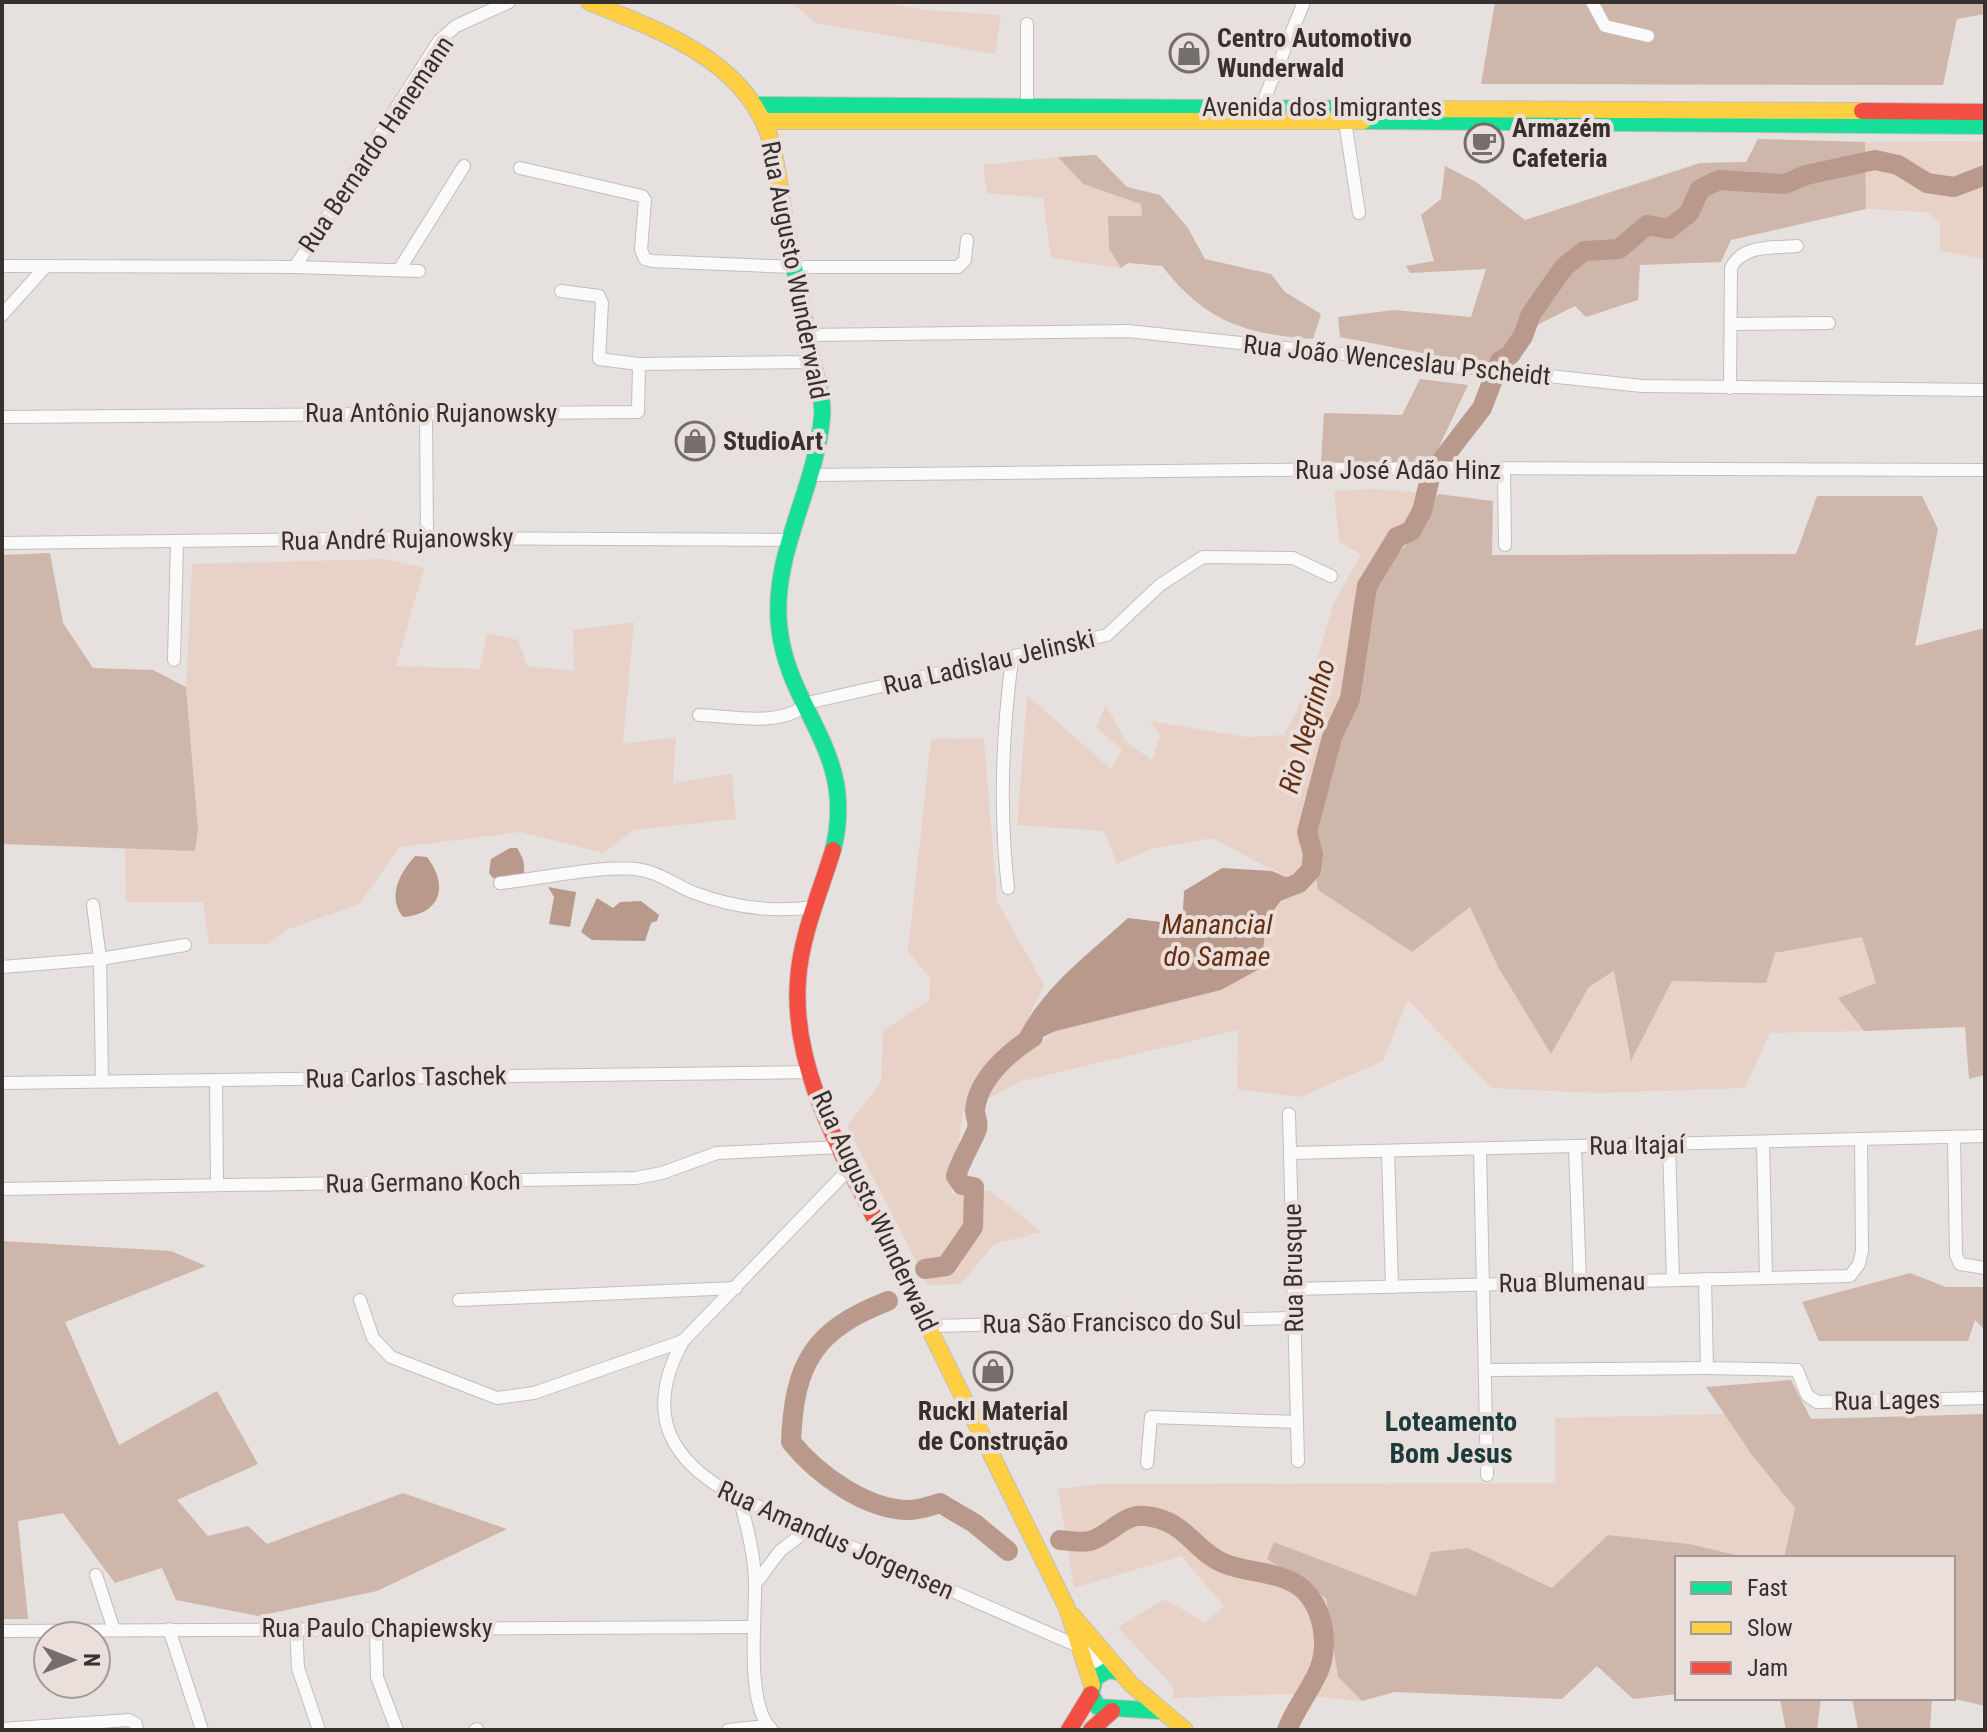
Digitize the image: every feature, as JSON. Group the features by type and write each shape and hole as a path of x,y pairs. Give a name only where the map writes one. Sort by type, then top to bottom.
{"main road":[{"name":"Rua Augusto Wunderwald","path":"589,2 699,52 730,74 756,105 764,121 776,163 823,413 811,475 780,592 778,621 786,654 831,759 840,794 837,833 802,943 795,992 810,1072 840,1147 1067,1608 1091,1690"},
{"name":"Avenida dos Imigrantes","path":"756,105 941,113 1345,121 1611,122 1985,112"},
{"name":"Avenida dos Imigrantes","path":"1026,113 1261,107 1634,109 1985,126"},
{"path":"1400,121 1404,111 1424,107"},
{"path":"1482,121 1501,117 1500,108"},
{"path":"1611,122 1606,117 1607,113 1634,109"},
{"name":"Avenida dos Imigrantes","path":"764,121 941,113"},
{"name":"Rua Augusto Wunderwald","path":"1067,1608 1120,1676 1185,1730"},
{"path":"1069,1730 1091,1690 1120,1676 1130,1699 1091,1730"},
{"path":"1091,1690 1098,1707 1163,1711"}],"street":[{"name":"Rua Bernardo Hanemann","path":"2,266 295,267 439,41 456,26 509,2"},
{"path":"1261,107 1304,2"},
{"path":"1592,2 1605,26 1648,36"},
{"path":"1026,113 1027,24"},
{"path":"1345,121 1359,213"},
{"path":"399,270 464,166"},
{"path":"520,168 642,196 645,200 641,250 645,259 652,261 794,267 958,267 965,260 967,240"},
{"path":"1730,388 1731,268 1735,259 1747,251 1797,246"},
{"path":"2,315 46,266"},
{"path":"295,267 419,271"},
{"path":"561,291 599,296 602,303 599,359 639,364 813,362"},
{"path":"1732,324 1829,323"},
{"name":"Rua João Wenceslau Pscheidt","path":"808,335 1128,331 1642,386 1985,390"},
{"name":"Rua Antônio Rujanowsky","path":"2,417 638,412 639,364"},
{"path":"426,413 427,538"},
{"name":"Rua José Adão Hinz","path":"811,475 1439,468 1985,470"},
{"path":"1504,470 1505,545"},
{"name":"Rua André Rujanowsky","path":"2,543 427,538 792,540"},
{"path":"174,660 177,542"},
{"name":"Rua Ladislau Jelinski","path":"699,715 780,717 800,711 807,703 1012,659 1107,635 1160,585 1189,563 1203,557 1293,558 1331,576"},
{"path":"1008,888 1000,802 1012,659"},
{"path":"500,883 626,868 656,874 728,903 765,910 814,907"},
{"path":"93,905 100,959 102,1081"},
{"path":"2,967 100,959 185,945"},
{"name":"Rua Carlos Taschek","path":"2,1083 810,1072"},
{"path":"216,1080 217,1185"},
{"name":"Rua Brusque","path":"1289,1114 1298,1461"},
{"name":"Rua Itajaí","path":"1290,1153 1985,1136"},
{"path":"1954,1137 1956,1255 1960,1264 1985,1268"},
{"name":"Rua Blumenau","path":"1293,1289 1850,1276 1859,1264 1862,1251 1861,1140"},
{"path":"1763,1142 1766,1277"},
{"path":"1669,1144 1673,1280"},
{"path":"1575,1146 1580,1282"},
{"name":"Rua Germano Koch","path":"2,1189 636,1178 662,1173 717,1153 840,1147"},
{"path":"1480,1149 1488,1407 1487,1475"},
{"path":"1388,1151 1392,1287"},
{"name":"Rua Amandus Jorgensen","path":"851,1167 683,1341 669,1367 664,1388 668,1431 689,1466 707,1482 1078,1646 1120,1676"},
{"path":"1487,1370 1707,1368 1705,1279"},
{"path":"459,1300 736,1288"},
{"path":"360,1300 373,1338 391,1357 497,1398 534,1393 683,1341"},
{"name":"Rua São Francisco do Sul","path":"929,1326 1294,1318"},
{"name":"Rua Lages","path":"1707,1368 1797,1370 1801,1373 1807,1395 1817,1402 1985,1398"},
{"path":"1147,1463 1151,1417 1297,1422"},
{"path":"728,1730 770,1728 755,1673 752,1627 756,1583 739,1498"},
{"path":"756,1583 780,1551 810,1528"},
{"path":"96,1575 114,1630"},
{"path":"296,1627 298,1668 319,1730"},
{"name":"Rua Paulo Chapiewsky","path":"2,1631 296,1627 752,1627"},
{"path":"169,1629 202,1730"},
{"path":"376,1629 377,1677 397,1730"},
{"path":"2,1729 129,1720 137,1729"}],"shaded area":[{"path":"791,2 880,2 925,10 1001,15 995,54 816,23"},
{"path":"1495,2 1985,2 1985,14 1957,19 1943,85 1481,84"},
{"path":"1758,139 1865,142 1866,209 1731,240 1721,262 1640,265 1638,300 1586,317 1575,306 1535,326 1519,360 1489,366 1340,337 1338,317 1394,310 1471,317 1486,269 1410,273 1406,266 1434,261 1421,215 1441,199 1445,166 1476,182 1525,220 1700,163 1746,162"},
{"path":"1985,141 1985,259 1940,251 1940,223 1928,212 1866,209 1865,142"},
{"path":"1096,155 1127,187 1160,195 1188,228 1205,259 1271,274 1285,292 1321,314 1313,339 1266,333 1228,322 1194,300 1162,266 1128,263 1121,268 1109,249 1108,216 1142,216 1141,204 1083,184 1058,157"},
{"path":"1058,157 1083,184 1141,203 1142,217 1108,217 1109,249 1121,268 1051,258 1043,198 987,193 983,165"},
{"path":"1420,379 1468,385 1430,466 1321,462 1324,413 1402,415"},
{"path":"1373,489 1438,494 1404,547 1354,601 1344,687 1306,806 1470,906 1498,967 1551,1054 1589,987 1615,971 1632,1060 1672,981 1766,982 1775,953 1862,937 1876,984 1838,998 1864,1031 1770,1033 1745,1088 1596,1093 1491,1088 1408,1000 1383,1061 1300,1097 1237,1089 1238,1030 1021,1081 963,1112 951,1195 989,1190 1042,1232 994,1244 961,1284 928,1285 847,1126 881,1082 883,1031 929,1000 930,978 908,951 931,739 984,738 997,901 1044,985 1005,1068 1056,1031 1221,990 1263,967 1264,938 1269,920 1298,883 1212,838 1151,849 1117,864 1104,831 1017,825 1027,695 1111,769 1122,750 1096,727 1106,705 1126,742 1152,760 1160,736 1150,721 1246,737 1284,735 1310,685 1333,605 1361,554 1339,542 1334,491"},
{"path":"1438,494 1493,501 1492,555 1796,554 1817,496 1922,496 1938,529 1915,646 1985,628 1985,1075 1969,1079 1965,1027 1864,1031 1838,998 1876,983 1862,937 1775,953 1766,983 1672,981 1631,1061 1614,971 1589,987 1551,1054 1498,967 1470,907 1412,952 1318,890 1306,806 1344,687 1354,601 1404,547"},
{"path":"50,553 63,623 93,668 153,670 186,687 198,829 195,851 2,844 2,555"},
{"path":"385,559 424,568 396,666 480,669 487,633 518,640 527,666 574,671 573,630 634,622 623,744 676,737 673,784 732,773 736,819 634,830 603,853 521,832 400,847 359,904 286,930 268,944 209,944 203,902 126,902 125,849 195,850 198,829 186,687 192,564"},
{"path":"2,1241 171,1251 206,1266 65,1322 119,1445 217,1391 258,1464 177,1500 208,1536 248,1526 267,1544 403,1493 507,1529 377,1591 258,1616 176,1600 162,1568 115,1583 63,1513 18,1521 28,1619 2,1619"},
{"path":"1910,1273 1946,1287 1985,1287 1985,1330 1975,1320 1968,1341 1819,1341 1802,1302"},
{"path":"1791,1380 1811,1419 1985,1414 1985,1706 1955,1699 1955,1556 1784,1556 1795,1508 1752,1455 1706,1387"},
{"path":"1725,1414 1795,1508 1784,1556 1727,1556 1608,1535 1552,1588 1467,1548 1416,1596 1275,1542 1267,1559 1326,1598 1338,1677 1362,1701 1285,1694 1173,1698 1173,1687 1118,1627 1165,1599 1205,1623 1224,1606 1181,1556 1074,1588 1058,1489 1100,1484 1555,1483 1555,1418"},
{"path":"1608,1535 1689,1544 1740,1556 1675,1556 1675,1694 1633,1699 1597,1666 1562,1699 1395,1692 1362,1701 1338,1677 1326,1598 1267,1559 1274,1542 1416,1596 1431,1552 1468,1548 1552,1588"},
{"path":"1780,1700 1821,1700 1817,1730 1786,1730"},
{"path":"1852,1700 1932,1700 1930,1730 1858,1730"}],"water":[{"path":"510,848 517,848 521,855 523,876 493,878 489,873 491,859"},
{"path":"415,856 427,857 434,868 438,878 438,897 426,910 403,917 396,902 397,886"},
{"name":"Manancial do Samae","path":"1222,868 1272,871 1299,883 1280,902 1269,920 1263,967 1221,990 1056,1031 1012,1051 1021,1031 1047,994 1128,918 1161,922 1183,911 1184,891"},
{"path":"548,887 576,892 570,927 549,924 554,897"},
{"path":"597,898 613,908 620,902 641,901 659,915 657,921 651,923 645,941 592,940 581,932"}],"waterway":[{"name":"Rio Negrinho","path":"1273,893 1299,883 1311,870 1313,854 1307,832 1332,737 1350,699 1367,586 1397,537 1411,531 1422,511 1431,474 1482,408 1500,361 1510,355 1523,336 1531,314 1564,267 1584,251 1619,249 1647,225 1669,229 1689,213 1700,189 1719,180 1785,184 1806,175 1875,160 1898,165 1927,183 1954,187 1985,175"},
{"name":"Rio Negrinho","path":"925,1269 946,1266 973,1227 974,1187 962,1185 956,1176 977,1129 977,1099 996,1068 1033,1037"},
{"name":"Rio Negrinho","path":"888,1301 842,1324 812,1353 797,1391 791,1442 828,1478 860,1497 876,1504 909,1510 940,1503 974,1523 1008,1551"},
{"name":"Rio Negrinho","path":"1060,1540 1090,1541 1123,1521 1145,1516 1180,1529 1223,1563 1280,1577 1299,1586 1315,1606 1324,1645 1319,1670 1287,1730"}],"traffic: fast":[{"path":"756,105 1386,109"},
{"path":"1363,121 1985,126"},
{"path":"786,226 822,411 812,469 782,572 779,625 794,683 829,758 836,785 838,815 833,850"},
{"path":"1120,1672 1108,1670 1095,1678 1091,1694 1098,1707 1161,1711"}],"traffic: slow":[{"path":"589,2 667,35 715,64 736,83 754,104 771,141 786,226"},
{"path":"1386,109 1862,111"},
{"path":"764,121 1363,121"},
{"path":"885,1239 1067,1608 1092,1685"},
{"path":"1073,1616 1131,1684 1185,1730"}],"traffic: jam":[{"path":"1862,111 1985,112"},
{"path":"833,850 803,947 798,980 798,1015 803,1048 824,1114 885,1239"},
{"path":"1069,1730 1091,1694"},
{"path":"1091,1730 1112,1711"}],"place":[{"name":"Centro Automotivo Wunderwald","path":"1189,53"},
{"name":"Armazém Cafeteria","path":"1484,143"},
{"name":"StudioArt","path":"695,441"},
{"name":"Ruckl Material de Construção","path":"993,1371"}],"district":[{"name":"Loteamento Bom Jesus","path":"1451,1437"}]}
